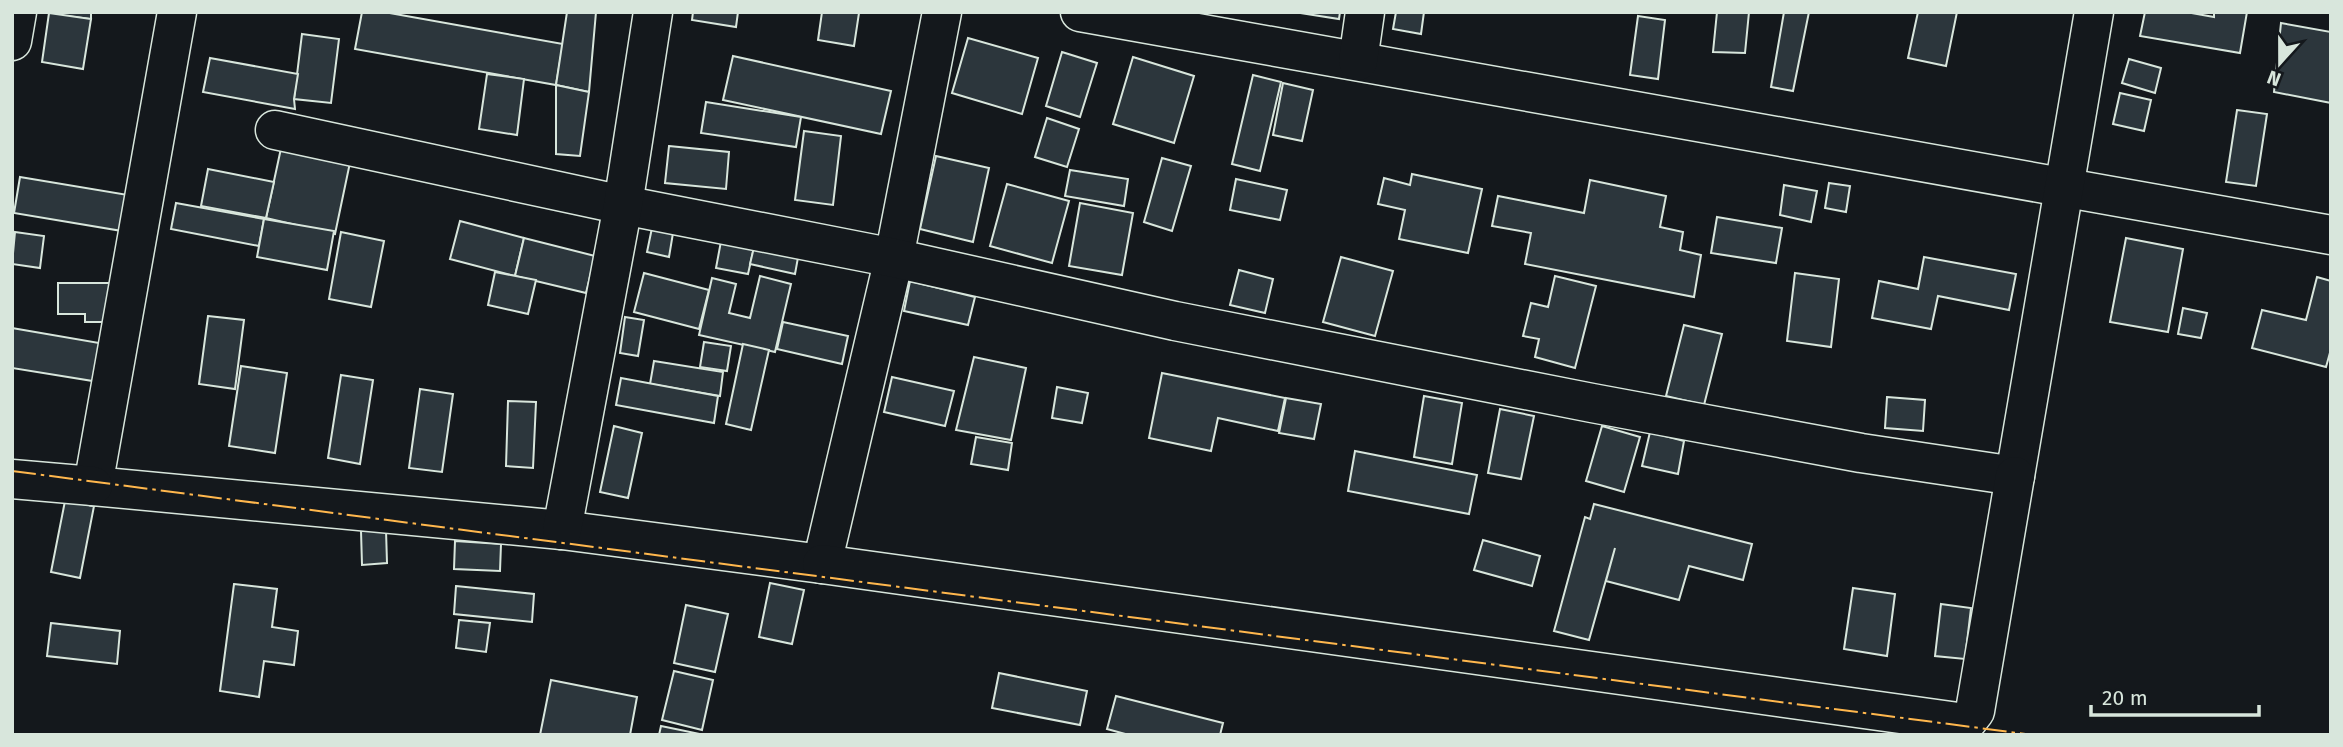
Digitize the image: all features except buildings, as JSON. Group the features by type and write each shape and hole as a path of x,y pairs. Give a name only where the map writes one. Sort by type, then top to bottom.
{"street":[{"path":"12,41 18,12"},
{"path":"93,486 177,12"},
{"path":"562,530 623,205 653,12"},
{"path":"822,564 894,258 942,12"},
{"path":"1080,12 2331,235"},
{"path":"1358,61 1365,12"},
{"path":"12,479 562,530 1958,722 1968,720 1975,710 2094,12"},
{"path":"275,130 623,205 894,258 1175,321 1861,453 2015,476"}],"power":[{"path":"12,471 2033,735"}]}
